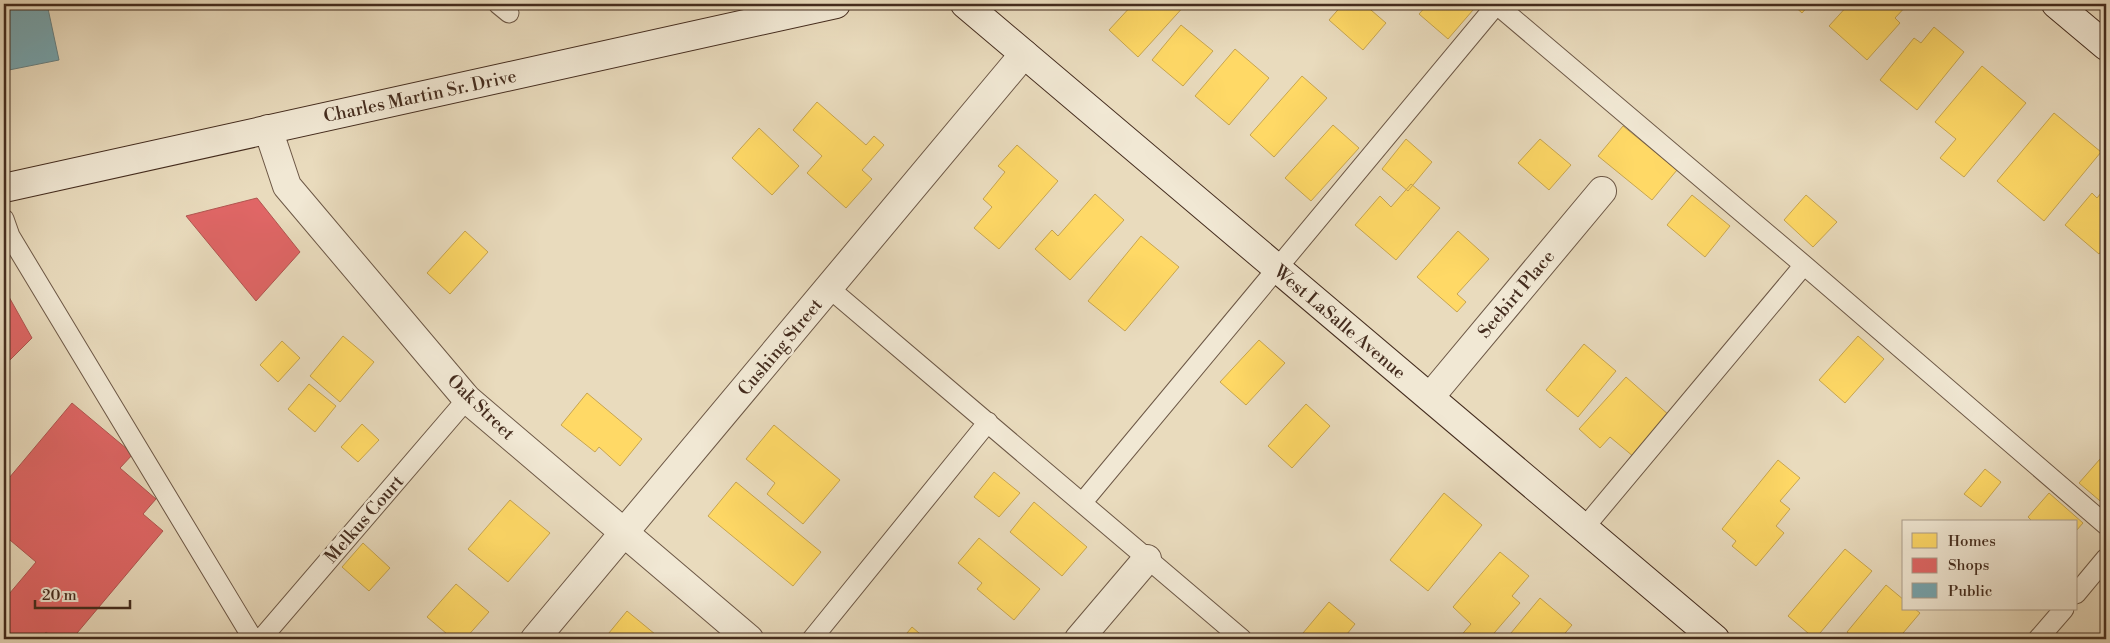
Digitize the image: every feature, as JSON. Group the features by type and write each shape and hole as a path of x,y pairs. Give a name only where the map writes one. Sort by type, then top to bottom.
{"street":[{"name":"Charles Martin Sr. Drive","path":"4,188 836,4"},
{"name":"West LaSalle Avenue","path":"965,4 1716,639"},
{"path":"2056,4 2106,46"},
{"name":"Cushing Street","path":"535,639 1024,54"},
{"name":"Oak Street","path":"268,129 287,186 467,399 749,639"},
{"name":"Seebirt Place","path":"1430,397 1602,191"},
{"path":"1080,639 1148,559"}],"lane":[{"path":"1082,502 1497,4 1804,264 2106,525"},
{"path":"4,219 10,236 253,639"},
{"path":"1584,528 1804,264"},
{"path":"829,288 1242,639"},
{"name":"Melkus Court","path":"261,639 467,399"},
{"path":"812,639 988,422"},
{"path":"2078,592 2106,558"},
{"path":"2038,639 2063,610"}],"building: Homes":[{"path":"1133,4 1186,4 1138,57 1109,30"},
{"path":"1343,4 1364,4 1386,23 1363,50 1329,20"},
{"path":"1428,4 1466,4 1473,10 1448,39 1419,14"},
{"path":"1792,4 1810,4 1802,13"},
{"path":"1849,4 1908,4 1895,18 1900,23 1867,60 1829,26"},
{"path":"1181,25 1213,51 1183,86 1152,60"},
{"path":"1934,27 1964,52 1917,110 1880,80 1914,38 1921,43"},
{"path":"1235,49 1269,78 1229,125 1195,96"},
{"path":"1982,66 2026,103 1964,177 1940,158 1956,139 1935,122"},
{"path":"1302,76 1327,98 1274,157 1250,135"},
{"path":"817,102 866,145 874,136 884,145 862,170 872,179 846,208 807,173 822,156 793,130"},
{"path":"2054,113 2101,152 2044,221 1997,181"},
{"path":"1333,125 1359,148 1311,201 1285,178"},
{"path":"1623,126 1677,170 1652,200 1598,156"},
{"path":"759,128 799,166 772,195 732,158"},
{"path":"1406,139 1432,162 1408,191 1382,169"},
{"path":"1540,139 1571,165 1549,190 1518,163"},
{"path":"1017,145 1058,181 999,249 974,228 992,207 983,199 1005,172 998,166"},
{"path":"1411,184 1440,208 1396,260 1355,225 1380,196 1391,207"},
{"path":"2106,187 2106,245 2099,254 2065,225 2092,193 2097,198"},
{"path":"1095,194 1124,220 1070,280 1035,249 1052,230 1058,236"},
{"path":"1692,195 1730,226 1705,257 1667,225"},
{"path":"1806,195 1837,222 1813,247 1784,220"},
{"path":"465,231 488,252 450,294 427,273"},
{"path":"1458,231 1489,259 1457,294 1466,302 1457,312 1417,277"},
{"path":"1141,236 1179,267 1125,331 1088,301"},
{"path":"343,336 374,362 340,402 310,376"},
{"path":"1858,336 1884,359 1845,403 1819,380"},
{"path":"1259,340 1285,363 1246,405 1220,382"},
{"path":"282,341 300,358 278,382 260,365"},
{"path":"1584,344 1616,371 1578,417 1546,390"},
{"path":"1626,377 1670,416 1634,457 1610,437 1600,448 1579,429"},
{"path":"309,384 336,406 315,432 288,409"},
{"path":"587,393 642,439 620,466 599,447 595,452 561,425"},
{"path":"1306,404 1330,426 1292,468 1268,446"},
{"path":"362,424 379,440 358,462 341,447"},
{"path":"774,425 840,480 803,524 767,494 775,483 746,459"},
{"path":"2100,459 2106,464 2106,506 2079,483"},
{"path":"1778,460 1800,478 1780,501 1790,509 1776,526 1784,533 1756,566 1732,546 1736,541 1722,529"},
{"path":"1985,469 2001,482 1981,507 1964,494"},
{"path":"994,472 1020,493 999,517 974,497"},
{"path":"736,482 821,552 793,586 708,516"},
{"path":"1444,493 1482,525 1428,591 1390,560"},
{"path":"2049,493 2083,523 2078,529 2078,520 2031,520 2028,517"},
{"path":"510,500 550,533 508,582 468,549"},
{"path":"1034,502 1087,547 1062,576 1010,532"},
{"path":"979,538 1040,589 1014,620 977,589 982,583 958,563"},
{"path":"363,543 390,568 369,591 342,567"},
{"path":"1845,549 1872,571 1815,639 1788,616"},
{"path":"1500,552 1529,576 1512,596 1520,603 1489,639 1458,639 1471,624 1453,607"},
{"path":"456,584 489,612 465,639 453,639 427,617"},
{"path":"1886,585 1902,598 1902,610 1916,610 1920,613 1898,639 1855,639 1847,632"},
{"path":"1540,598 1572,625 1560,639 1506,639"},
{"path":"1329,602 1355,624 1343,639 1298,639"},
{"path":"627,611 661,639 604,639"},
{"path":"912,627 926,639 902,639"},
{"path":"1598,633 1605,639 1593,639"}],"building: Shops":[{"path":"257,198 300,252 256,301 186,216"},
{"path":"4,288 32,338 4,366"},
{"path":"72,403 133,454 120,468 156,499 143,514 163,531 72,639 55,639 46,632 40,639 4,639 4,600 36,562 4,535 4,484"}],"building: Public":[{"path":"4,4 47,4 59,60 4,71"}]}
